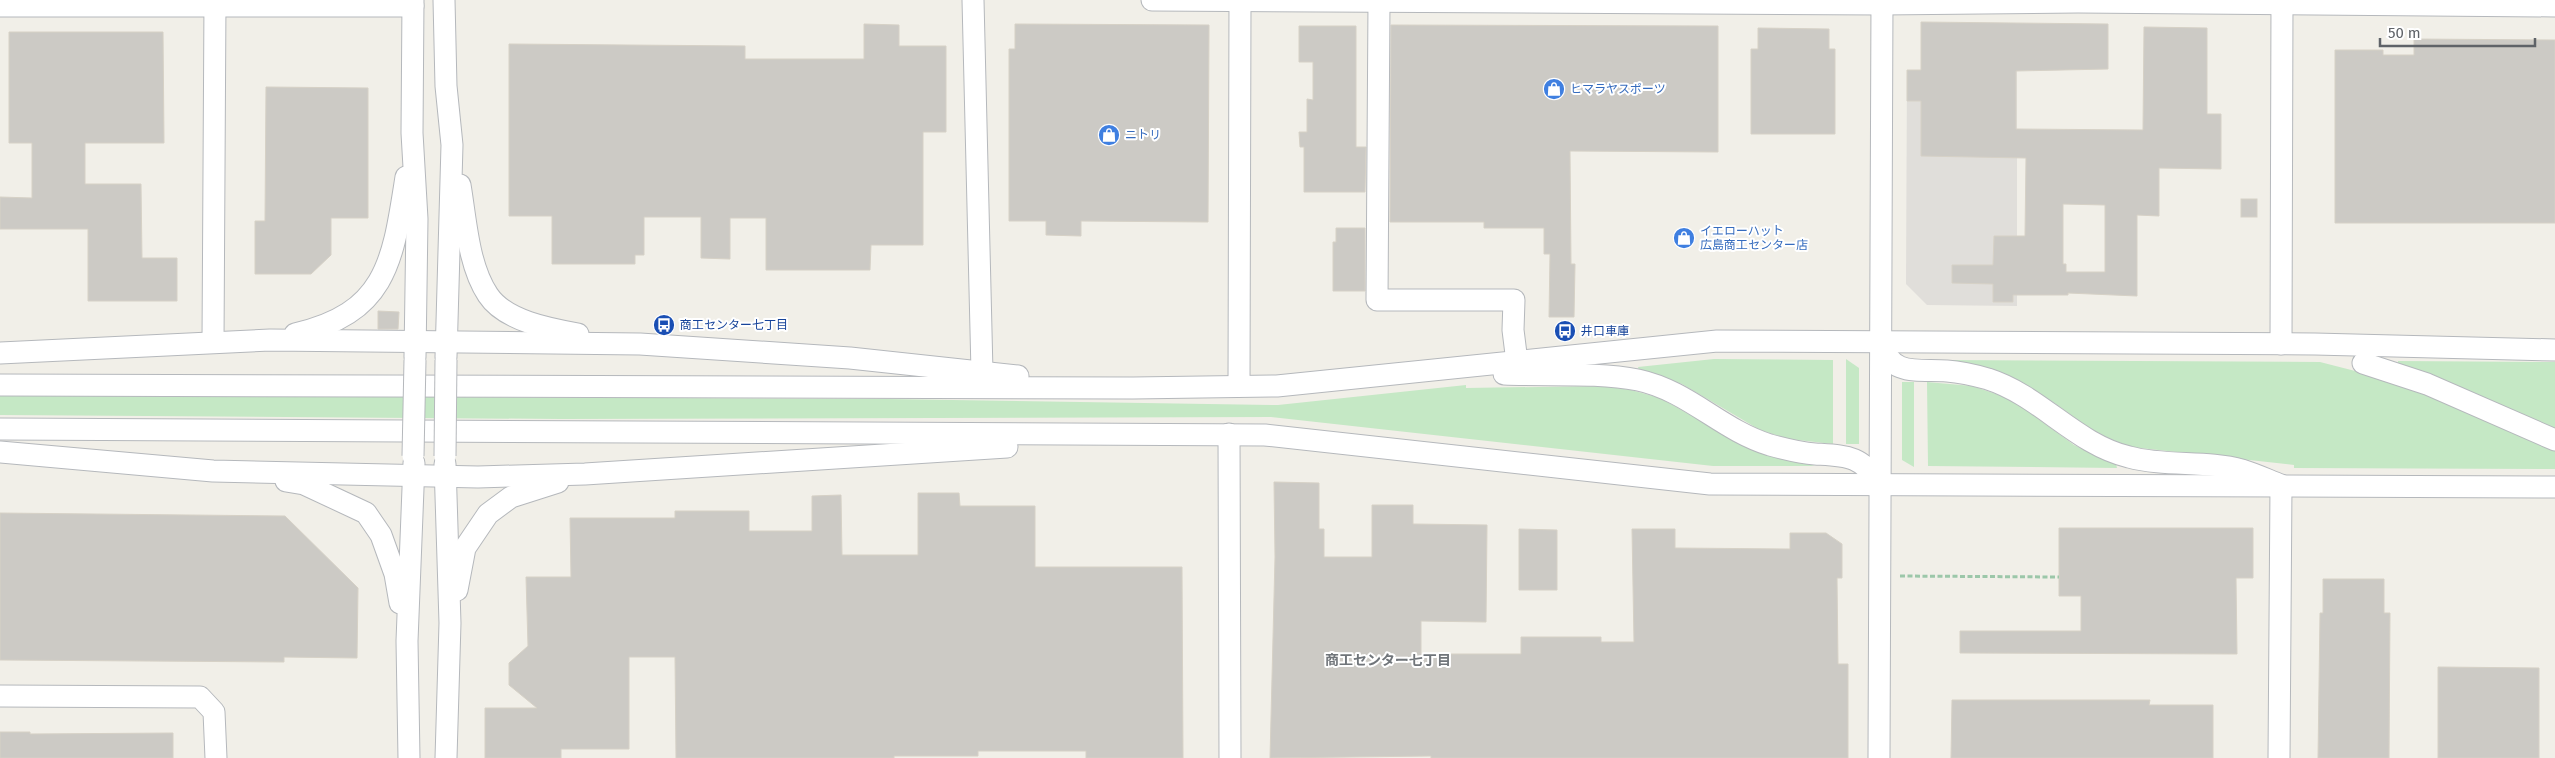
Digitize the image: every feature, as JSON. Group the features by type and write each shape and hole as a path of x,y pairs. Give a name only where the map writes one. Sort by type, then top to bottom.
{"street":[{"path":"444,0 446,86 452,145 475,268 492,301 534,325 640,344"},
{"path":"973,0 982,372"},
{"path":"1152,0 1379,2 2078,1 2555,6"},
{"path":"1239,386 1240,0"},
{"path":"1379,2 1379,254 1377,300 1514,300 1513,330 1517,362"},
{"path":"1879,758 1882,2"},
{"path":"2281,344 2282,2"},
{"path":"0,6 89,3 413,3 412,133 417,219 414,477 407,641 409,758"},
{"path":"213,342 215,3"},
{"path":"270,340 314,330 359,306 371,295 384,275 396,240 412,133"},
{"path":"446,758 450,623 445,466 446,351 452,145"},
{"path":"0,354 270,340 415,351 640,344 850,358 1133,388"},
{"path":"0,385 1133,388 1277,386 1717,341 2281,344 2555,350"},
{"path":"1882,342 1889,360 1900,368 1969,374 1997,382 2029,398 2076,433 2113,452 2144,461 2241,470 2281,485"},
{"path":"2363,363 2428,384 2555,440"},
{"path":"1420,372 1609,376 1637,380 1664,387 1684,396 1736,430 1770,445 1792,451 1854,458 1866,465 1880,484"},
{"path":"0,429 813,432 1150,436 1229,434 1265,435 1710,484 2555,487"},
{"path":"1229,434 1230,758"},
{"path":"213,471 414,477 445,466 585,474 854,458 1150,436"},
{"path":"0,452 213,471 304,484 366,513 381,535 395,574 407,641"},
{"path":"450,623 465,548 488,514 512,497 585,474"},
{"path":"2279,758 2281,485"},
{"path":"0,696 200,697 214,712 216,758"}],"path":[{"path":"1900,576 2059,577"}],"shaded area":[{"path":"1907,70 2017,71 2017,306 1927,305 1906,284"}],"green space":[{"path":"1714,359 1833,360 1833,444 1789,439 1760,430 1682,384 1639,370 1638,367"},
{"path":"1846,359 1859,368 1859,444 1846,444"},
{"path":"1940,360 2320,362 2398,382 2555,448 2555,469 2294,468 2294,465 2131,447 2099,435 2053,402 2015,380"},
{"path":"2398,361 2555,362 2555,433 2398,366"},
{"path":"1902,382 1914,382 1914,467 1902,460"},
{"path":"1927,382 1972,386 2005,397 2074,445 2116,464 2117,468 1928,466"},
{"path":"1466,385 1466,388 1601,386 1631,390 1660,398 1753,450 1815,466 1713,466 1271,417 561,419 0,415 0,395 887,399 1278,405"}],"building":[{"path":"1921,22 2108,24 2108,69 2016,71 2016,129 2143,130 2144,27 2207,28 2207,114 2221,114 2221,169 2159,168 2159,216 2137,215 2137,296 2068,293 2068,295 2013,295 2013,302 1993,302 1993,284 1952,283 1952,265 1993,265 1994,236 2025,236 2026,158 1921,156 1921,101 1907,101 1907,70 1921,70","holes":["2063,204 2105,205 2105,272 2066,272 2066,264 2063,264"]},
{"path":"864,24 899,25 899,46 946,46 946,132 923,132 923,245 871,245 870,270 766,270 766,218 730,218 730,259 701,258 701,217 644,217 644,255 635,255 635,264 552,264 552,216 509,216 509,44 745,46 745,59 864,59"},
{"name":"ニトリ","path":"1015,24 1209,25 1208,222 1081,221 1081,236 1046,235 1046,221 1009,221 1009,49 1015,49"},
{"name":"ヒマラヤスポーツ","path":"1391,25 1718,26 1718,152 1570,151 1571,264 1575,264 1574,317 1549,317 1550,254 1544,254 1544,228 1484,228 1484,222 1390,222"},
{"path":"1299,26 1356,26 1356,147 1366,147 1365,192 1304,192 1304,147 1300,147 1299,132 1307,132 1307,99 1313,100 1313,62 1299,62"},
{"path":"1758,28 1829,29 1829,49 1835,49 1835,134 1751,134 1751,49 1758,49"},
{"path":"9,32 163,32 164,143 85,143 85,184 141,184 142,258 177,258 177,301 88,301 88,229 0,229 0,197 32,198 32,143 9,143"},
{"path":"2414,39 2555,40 2555,223 2335,223 2335,50 2383,50 2383,55 2414,55"},
{"path":"266,87 368,88 368,218 331,218 331,255 311,274 255,274 255,221 265,221"},
{"path":"2241,199 2257,199 2257,217 2241,217"},
{"path":"1336,228 1365,228 1365,291 1333,291 1333,242 1336,242"},
{"path":"378,311 399,312 398,329 378,329"},
{"path":"1274,482 1319,483 1319,529 1324,529 1324,557 1372,557 1372,505 1413,505 1413,524 1487,525 1486,622 1421,621 1421,654 1521,654 1521,637 1601,637 1601,642 1634,642 1632,529 1675,529 1675,548 1790,549 1790,533 1826,533 1842,544 1842,578 1837,578 1838,664 1848,664 1848,758 1431,758 1431,756 1270,758 1275,557"},
{"path":"918,493 959,493 960,506 1035,506 1035,567 1182,567 1183,758 1086,758 1086,751 978,751 978,756 894,756 894,758 676,758 675,657 629,657 629,749 561,749 561,758 485,758 485,708 537,708 509,685 509,663 528,646 526,577 571,577 570,518 675,518 675,511 749,511 749,531 812,531 812,496 841,495 842,555 918,555"},
{"path":"0,513 285,516 358,588 357,658 284,657 284,662 0,660"},
{"path":"2059,528 2253,528 2253,578 2236,578 2237,654 1960,653 1960,631 2081,631 2081,596 2059,596"},
{"path":"1519,529 1557,530 1557,590 1519,590"},
{"path":"2323,579 2384,579 2384,613 2390,613 2389,758 2318,758 2320,613 2323,613"},
{"path":"2438,667 2539,668 2539,758 2438,758"},
{"path":"1952,700 2150,700 2149,705 2213,705 2213,758 1951,758"},
{"path":"0,732 30,732 30,734 173,733 173,758 0,758"}],"place":[{"name":"ヒマラヤスポーツ","path":"1554,89"},
{"name":"ニトリ","path":"1109,135"},
{"name":"イエローハット 広島商工センター店","path":"1684,238"},
{"name":"商工センター七丁目","path":"664,325"},
{"name":"井口車庫","path":"1565,331"}],"district":[{"name":"商工センター七丁目","path":"1388,660"}]}
